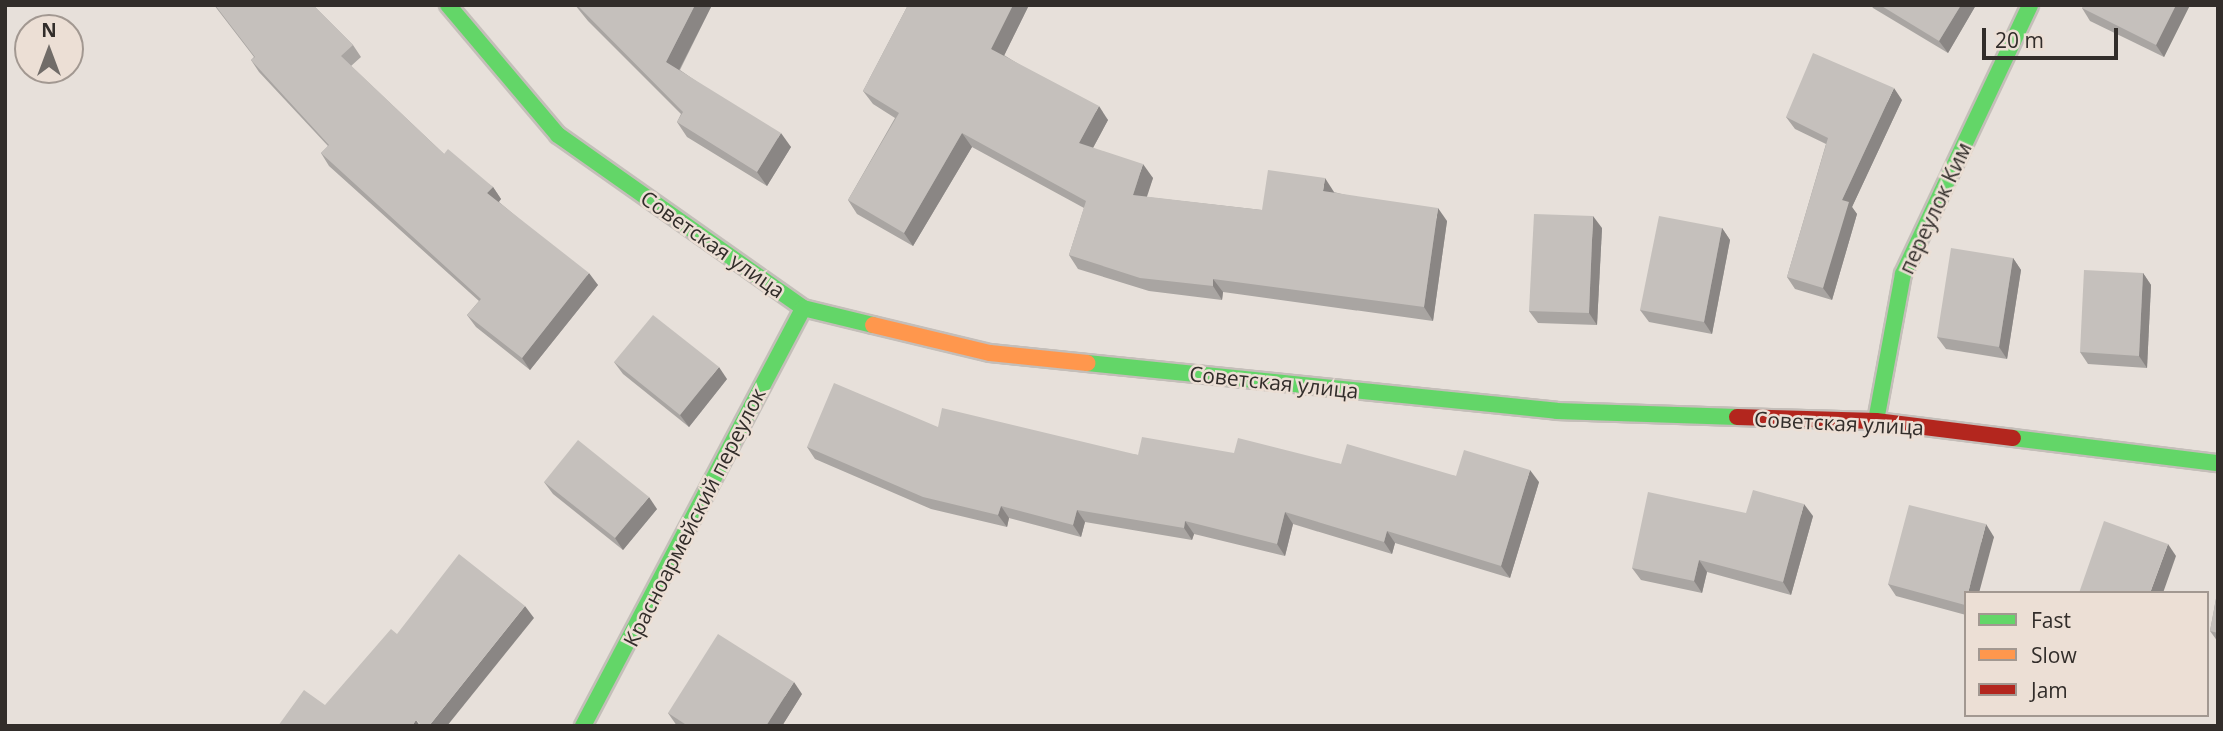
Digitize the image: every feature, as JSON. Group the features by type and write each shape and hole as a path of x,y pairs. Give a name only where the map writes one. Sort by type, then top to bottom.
{"street":[{"name":"Советская улица","path":"448,5 558,135 803,307 990,353 1557,411 1876,421 2218,463"},
{"name":"переулок Ким","path":"1876,421 1903,274 2030,5"},
{"name":"Красноармейский переулок","path":"583,726 803,307"}],"building":[{"path":"215,5 313,5 353,45 341,56 444,154 448,149 493,187 487,193 589,273 522,358 467,315 481,299 321,153 329,145 251,60 255,57"},
{"path":"577,5 695,5 666,62 781,133 757,172 677,122 683,112"},
{"path":"908,5 1013,5 991,49 1099,106 1079,143 1143,164 1133,195 1262,210 1268,170 1325,178 1323,191 1438,208 1424,307 1213,279 1213,286 1140,278 1069,255 1086,201 962,133 904,233 848,200 899,113 863,91"},
{"path":"1880,5 1961,5 1939,41"},
{"path":"2083,5 2176,5 2156,45 2082,8"},
{"path":"1813,53 1894,88 1842,200 1849,202 1823,288 1787,277 1828,138 1786,117"},
{"path":"1534,214 1593,216 1589,313 1529,311"},
{"path":"1659,216 1722,228 1704,322 1640,310"},
{"path":"1951,248 2013,258 1999,347 1937,337"},
{"path":"2084,270 2143,273 2139,356 2080,352"},
{"path":"653,315 719,367 680,415 614,362"},
{"path":"834,383 938,427 942,408 1138,455 1142,437 1234,453 1238,438 1341,464 1347,444 1456,476 1464,450 1530,470 1501,566 1387,531 1384,542 1285,512 1277,544 1185,521 1184,528 1077,510 1073,525 1001,506 998,515 923,497 807,447"},
{"path":"578,440 649,497 615,538 544,482"},
{"path":"1753,490 1804,504 1783,582 1699,560 1694,581 1632,568 1648,492 1746,513"},
{"path":"1909,505 1986,524 1969,591 1964,591 1964,605 1888,584"},
{"path":"2104,521 2168,544 2151,591 2080,591"},
{"path":"459,554 525,606 429,726 422,726 416,720 412,726 278,726 304,690 325,705 391,629 397,634"},
{"path":"2218,588 2218,633 2210,631"},
{"path":"718,634 794,682 766,726 688,726 668,713"}],"traffic: fast":[{"path":"448,5 558,135 803,308 873,325"},
{"path":"1876,421 1903,274 2030,5"},
{"path":"583,726 803,308"},
{"path":"1087,363 1557,411 1737,417"},
{"path":"2013,438 2218,463"}],"traffic: slow":[{"path":"873,325 990,353 1087,363"}],"traffic: jam":[{"path":"1737,417 1876,421 2013,438"}]}
